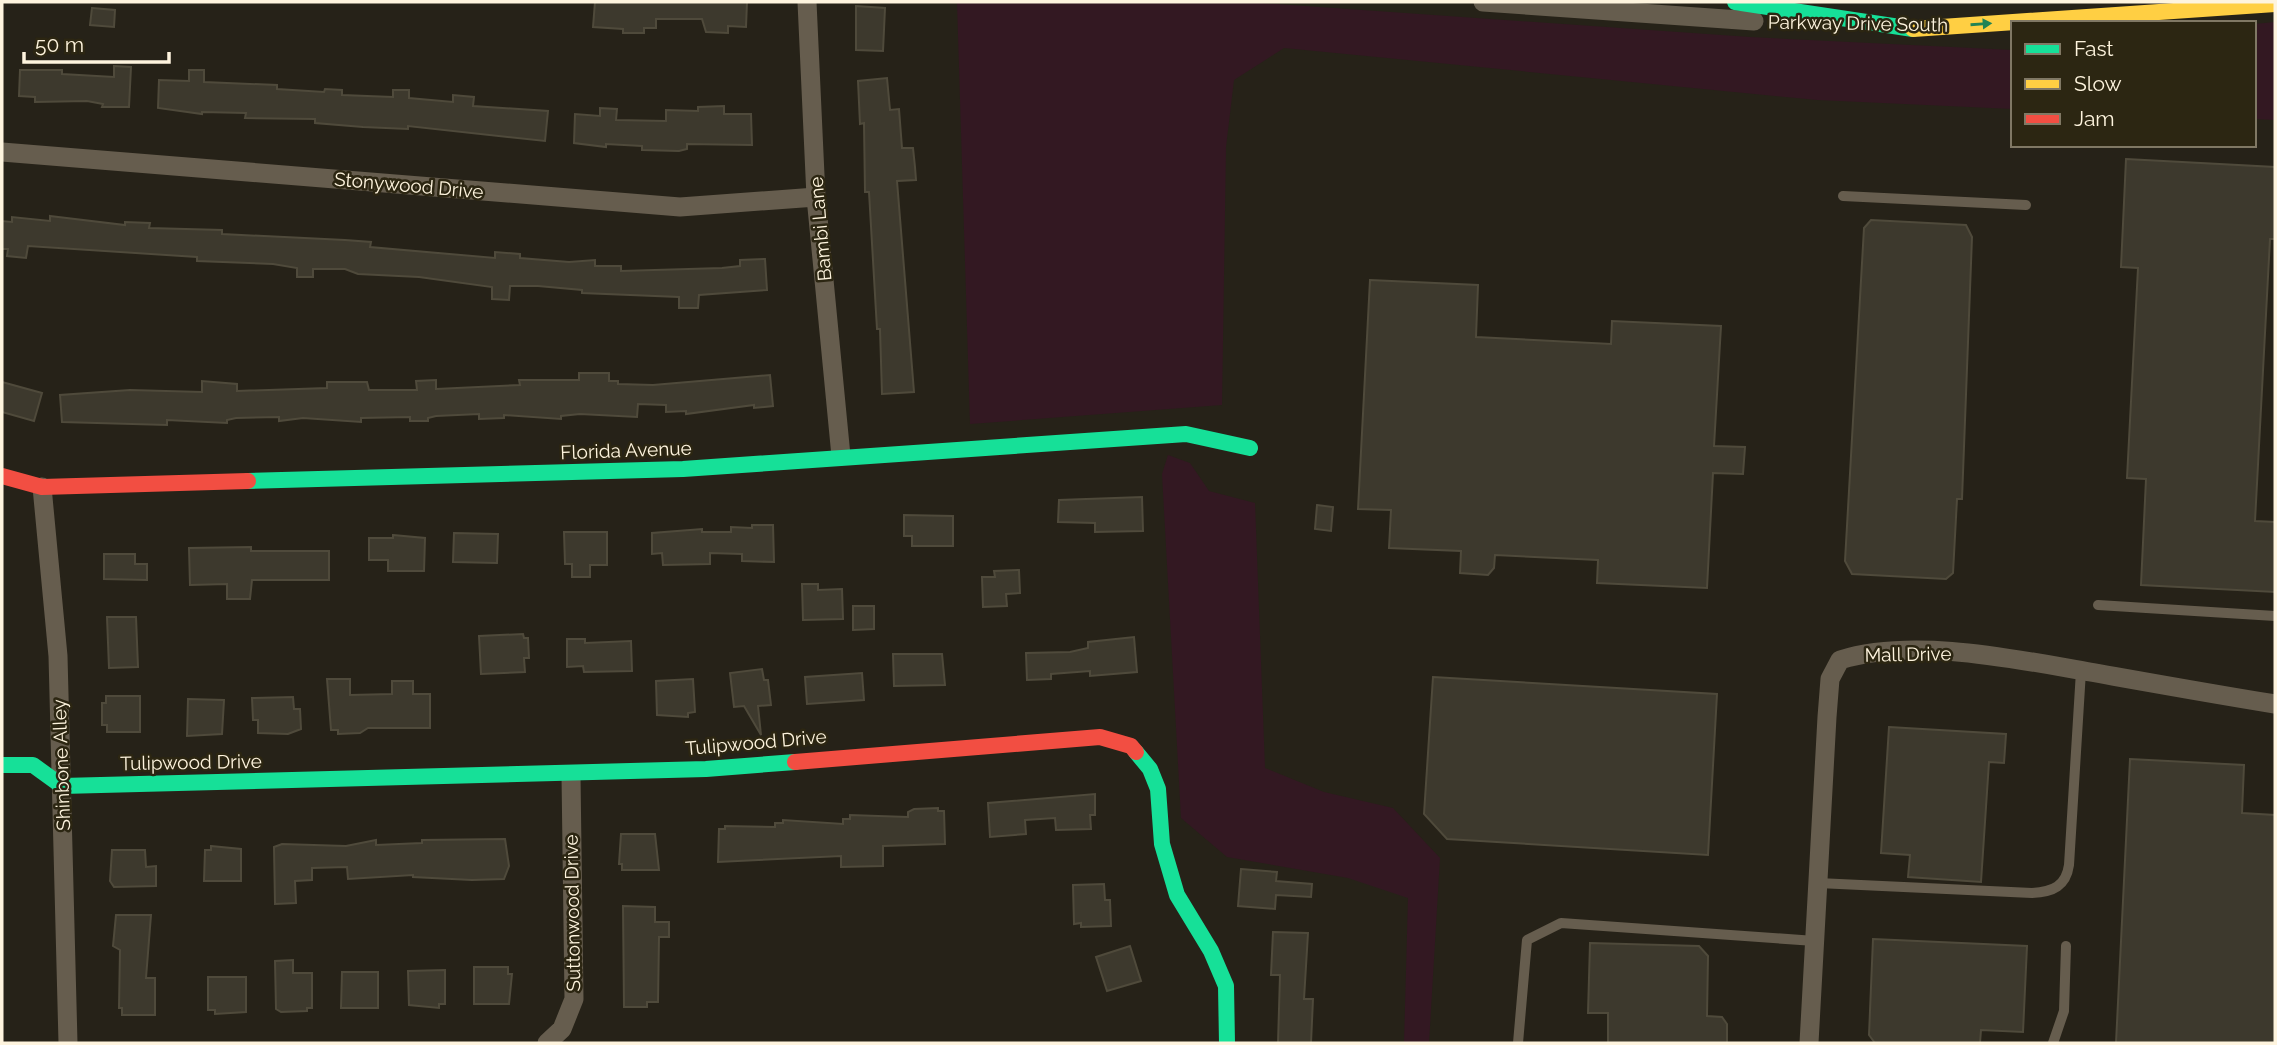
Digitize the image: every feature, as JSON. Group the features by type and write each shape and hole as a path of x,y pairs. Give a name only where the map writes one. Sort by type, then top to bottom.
{"main road":[{"path":"1735,2 1913,29"},
{"name":"Parkway Drive South","path":"2029,21 2275,4"},
{"name":"Parkway Drive South","path":"1913,29 2011,22"},
{"name":"Florida Avenue","path":"2,476 42,486 683,470 841,456 1186,434 1250,448"},
{"name":"Tulipwood Drive","path":"62,786 570,775 706,769 1100,737 1131,746 1150,769 1158,789 1162,844 1177,895 1211,951 1226,986 1227,1043"},
{"path":"2,765 33,765 62,786"}],"street":[{"name":"Bambi Lane","path":"807,2 816,197 841,456"},
{"name":"Parkway Drive South","path":"1483,2 1913,29"},
{"name":"Stonywood Drive","path":"2,152 680,207 816,197"},
{"name":"Shinbone Alley","path":"42,486 58,656 68,1043"},
{"name":"Mall Drive","path":"1809,1043 1830,679 1840,660 1865,652 1884,651 1994,655 2275,704"},
{"name":"Suttonwood Drive","path":"547,1043 562,1029 574,999 570,775"}],"lane":[{"path":"1843,195 2026,205"},
{"path":"2098,605 2275,616"},
{"path":"1818,883 2032,893 2047,892 2059,887 2067,878 2069,865 2081,671"},
{"path":"1518,1043 1527,940 1561,923 1815,941"},
{"path":"2053,1043 2064,1011 2066,946"}],"shaded area":[{"path":"957,2 1247,2 1750,37 2011,50 2011,109 1817,100 1284,48 1234,80 1226,147 1222,405 970,424"},
{"path":"2275,22 2275,120 2256,119 2256,24"},
{"path":"1168,455 1190,463 1209,491 1255,503 1265,768 1324,792 1393,808 1440,858 1429,1043 1404,1043 1408,898 1348,878 1227,857 1181,818 1162,474"}],"building":[{"path":"595,2 747,2 746,27 728,26 728,33 706,32 702,19 656,19 656,28 644,28 644,33 623,33 623,29 593,27"},
{"path":"856,6 885,8 883,51 856,50"},
{"path":"92,8 115,10 114,27 90,25"},
{"path":"114,66 131,67 129,107 102,107 103,104 87,101 35,102 35,97 19,96 20,70 62,70 62,74 114,77"},
{"path":"189,70 204,70 204,82 277,85 277,89 324,92 325,89 342,90 342,95 393,97 393,90 409,90 409,98 453,102 453,95 474,97 473,106 548,111 545,141 408,126 408,129 363,127 315,123 315,119 245,118 246,113 202,114 158,108 159,80 189,81"},
{"path":"887,78 890,110 899,109 902,148 913,148 915,167 916,180 897,181 914,392 882,394 880,329 877,329 869,192 865,192 864,123 860,124 858,81"},
{"path":"724,106 724,114 751,114 752,145 687,144 687,149 679,151 642,150 642,146 606,144 606,147 574,143 575,114 600,116 600,108 617,109 616,120 666,121 666,110 698,111 698,107"},
{"path":"2126,159 2275,167 2275,239 2270,239 2255,521 2275,522 2275,592 2141,585 2146,479 2127,478 2138,268 2121,267"},
{"path":"50,216 125,225 125,222 150,223 149,228 222,230 222,234 371,242 370,247 495,258 495,252 520,254 520,258 569,262 595,260 595,266 621,266 621,271 722,268 740,266 740,260 765,259 767,290 699,295 698,308 679,308 679,297 582,293 582,290 510,286 509,300 492,299 492,287 419,277 358,274 345,269 313,269 313,277 297,277 297,268 273,264 197,261 197,257 28,246 26,258 7,256 8,249 2,249 2,221 12,222 12,217 50,221"},
{"path":"1871,220 1966,225 1972,237 1962,499 1957,499 1953,573 1946,579 1852,574 1845,561 1864,228"},
{"path":"1370,280 1478,285 1476,337 1611,344 1612,321 1721,326 1714,446 1745,447 1743,474 1713,473 1707,588 1597,583 1598,560 1495,555 1494,568 1488,575 1460,573 1461,551 1389,548 1391,510 1358,509"},
{"path":"579,373 609,373 609,381 618,381 618,384 653,385 770,375 773,406 754,408 754,405 686,414 686,411 666,412 666,405 638,404 637,417 580,414 561,416 561,419 504,415 504,418 479,419 479,414 436,416 428,418 428,421 410,421 410,417 361,418 361,422 303,418 279,421 279,417 236,418 227,420 227,423 167,420 167,425 62,422 60,395 130,390 202,392 202,381 237,384 237,391 327,388 327,382 367,382 369,390 417,390 416,381 436,380 436,389 520,385 519,380 579,380"},
{"path":"2,382 42,393 34,421 2,412"},
{"path":"1142,497 1143,531 1095,532 1095,523 1058,522 1059,500"},
{"path":"1317,505 1333,507 1331,531 1315,529"},
{"path":"904,515 953,516 953,546 912,546 912,536 904,536"},
{"path":"752,525 773,525 774,562 742,561 742,554 710,553 710,564 663,565 662,553 652,554 652,533 702,529 702,532 731,532 731,527 752,528"},
{"path":"564,532 607,532 607,565 590,565 590,577 572,577 572,564 565,564"},
{"path":"454,533 498,534 497,563 453,562"},
{"path":"393,535 425,538 424,571 388,571 388,560 369,560 369,538 393,538"},
{"path":"251,547 251,551 329,551 329,580 252,580 250,599 227,599 227,584 190,585 189,548"},
{"path":"104,554 135,554 135,564 147,564 147,580 104,579"},
{"path":"1019,570 1020,593 1006,594 1007,606 983,607 982,577 995,577 994,571"},
{"path":"802,584 818,584 818,590 842,589 843,619 803,620"},
{"path":"853,606 874,606 874,629 853,630"},
{"path":"107,617 136,617 138,667 109,668"},
{"path":"523,634 524,638 528,638 529,658 524,658 525,672 481,674 479,636"},
{"path":"1134,637 1137,672 1090,676 1090,671 1051,674 1051,679 1027,680 1026,653 1070,652 1088,648 1088,642"},
{"path":"567,639 585,639 585,643 631,641 632,671 584,672 583,666 567,667"},
{"path":"893,654 942,654 945,685 894,686"},
{"path":"762,669 764,680 768,680 771,705 758,706 761,735 744,706 734,707 730,673"},
{"path":"862,673 864,700 807,704 805,677"},
{"path":"1433,677 1717,694 1708,855 1447,839 1424,814"},
{"path":"327,679 350,679 350,695 392,694 392,681 413,681 413,694 430,694 430,728 368,728 360,733 338,734 338,730 331,730"},
{"path":"693,679 695,712 688,713 688,717 657,715 656,681"},
{"path":"106,696 140,696 140,732 107,732 107,725 102,725 102,703 106,703"},
{"path":"293,697 294,709 300,709 301,729 288,734 258,733 258,720 253,720 252,698"},
{"path":"188,699 224,700 222,734 187,736"},
{"path":"1889,727 2006,734 2004,763 1989,762 1981,882 1908,877 1910,855 1881,853"},
{"path":"2130,759 2244,765 2242,813 2275,815 2275,1043 2116,1043"},
{"path":"1095,794 1095,815 1090,815 1091,829 1056,830 1055,818 1025,820 1026,834 990,837 988,803"},
{"path":"938,808 938,811 944,811 945,844 883,846 883,866 841,867 841,856 718,862 719,829 725,829 725,826 775,827 775,823 783,823 783,820 843,824 843,819 850,819 850,815 908,817 908,812 914,809"},
{"path":"621,834 655,834 659,870 622,870 622,864 619,864"},
{"path":"505,839 509,866 504,879 472,880 413,875 348,879 347,867 312,868 312,880 295,881 296,903 275,904 274,847 282,844 346,846 376,840 376,845 422,843 422,840"},
{"path":"211,846 241,849 241,881 204,881 205,850 211,850"},
{"path":"112,850 145,850 146,867 156,866 156,886 114,887 110,881"},
{"path":"1241,869 1277,872 1276,881 1312,884 1311,897 1276,895 1275,909 1238,906"},
{"path":"1104,884 1105,900 1110,900 1111,926 1081,927 1081,923 1074,924 1073,885"},
{"path":"623,906 655,907 655,922 669,922 669,937 659,937 658,1002 647,1002 647,1007 624,1007"},
{"path":"116,915 151,915 146,978 155,978 155,1015 122,1015 122,1008 119,1008 120,950 113,946"},
{"path":"1273,932 1308,933 1304,999 1313,999 1311,1043 1278,1043 1280,975 1271,975"},
{"path":"1873,939 2027,946 2023,1032 1981,1030 1980,1043 1875,1043 1869,1035"},
{"path":"1590,943 1699,946 1708,956 1707,1016 1722,1017 1727,1024 1727,1043 1608,1043 1608,1013 1588,1013"},
{"path":"1130,946 1141,981 1107,991 1096,957"},
{"path":"293,960 293,973 312,973 312,1008 307,1008 307,1011 281,1012 276,1009 275,961"},
{"path":"474,967 508,967 508,974 512,974 509,1004 474,1004"},
{"path":"445,970 445,1004 439,1004 439,1008 409,1005 408,971"},
{"path":"342,972 378,972 378,1008 341,1008"},
{"path":"208,977 246,977 246,1012 215,1014 215,1010 208,1010"}],"traffic: fast":[{"path":"1735,2 1913,29"},
{"path":"248,481 683,469 1186,434 1250,448"},
{"path":"1136,752 1150,769 1158,789 1162,844 1177,895 1211,951 1226,986 1227,1043"},
{"path":"2,765 33,765 62,786 706,769 795,762"}],"traffic: slow":[{"path":"2029,21 2275,4"},
{"path":"1913,29 2011,22"}],"traffic: jam":[{"path":"2,476 42,487 248,481"},
{"path":"795,762 1100,737 1131,746 1136,752"}]}
